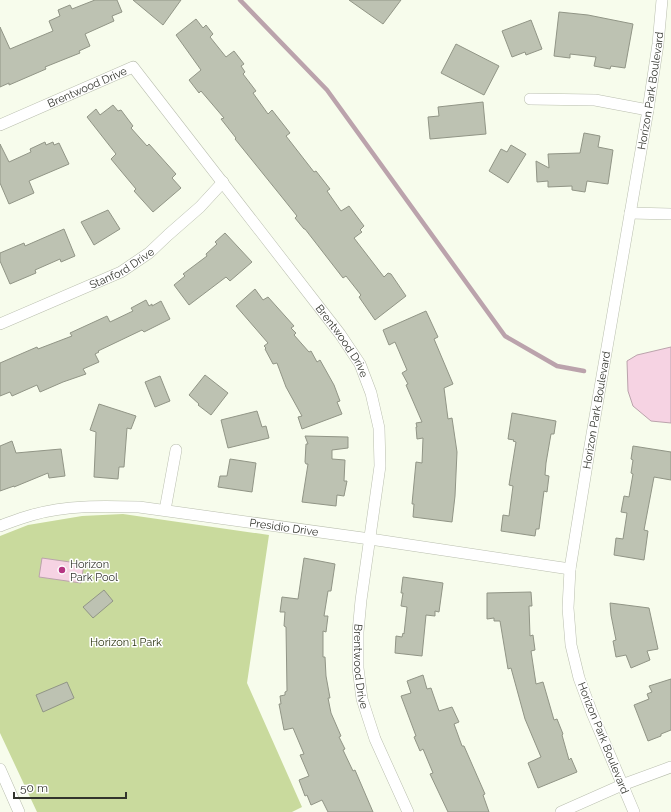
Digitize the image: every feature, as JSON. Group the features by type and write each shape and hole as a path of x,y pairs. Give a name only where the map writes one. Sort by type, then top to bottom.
{"street":[{"name":"Horizon Park Boulevard","path":"634,812 592,713 579,678 571,645 568,608 570,570 648,110 658,44 662,0"},
{"name":"Brentwood Drive","path":"0,125 133,67 223,182 302,287 340,334 360,364 371,393 380,428 380,466 358,632 358,668 362,699 375,739 408,812"},
{"path":"530,100 595,100 648,110"},
{"name":"Stanford Drive","path":"0,324 121,272 148,252 200,207 223,182"},
{"path":"630,213 671,214"},
{"path":"165,510 176,450"},
{"name":"Presidio Drive","path":"0,526 32,515 65,508 103,506 165,510 370,539 570,570"},
{"path":"561,812 622,785 671,767"},
{"path":"0,769 19,812"}],"green space":[{"name":"Horizon 1 Park","path":"123,514 269,535 247,683 302,807 292,812 37,812 0,733 0,536 28,525 82,516"}],"shaded area":[{"path":"671,347 671,423 651,421 633,406 628,391 627,361 637,355"},
{"name":"Horizon Park Pool","path":"42,558 84,564 81,583 39,577"}],"building":[{"path":"95,0 117,0 122,12 112,16 114,21 85,34 90,46 79,51 80,53 45,67 46,69 9,85 9,83 0,87 0,27 10,49 53,31 49,21 60,16 58,10 70,5 72,9"},
{"path":"133,0 181,0 163,25"},
{"path":"349,0 401,0 383,24"},
{"path":"559,12 588,15 633,24 625,68 611,66 610,69 594,66 596,57 570,54 570,58 554,56"},
{"path":"196,19 203,28 206,25 213,34 210,37 226,57 234,51 244,64 241,66 245,72 243,74 256,91 253,93 268,114 272,110 290,133 286,136 314,172 316,171 330,189 327,191 341,211 349,206 364,226 360,230 362,232 354,238 384,277 388,273 391,274 406,296 375,320 359,297 361,295 346,276 343,278 295,218 297,216 235,139 236,138 221,119 224,118 201,91 199,93 189,80 201,70 176,35"},
{"path":"531,20 542,49 526,55 525,52 512,57 502,31"},
{"path":"456,44 499,66 484,95 441,73"},
{"path":"483,102 486,134 430,139 428,117 439,116 438,107"},
{"path":"113,105 118,111 121,110 133,126 131,128 147,146 149,144 176,174 172,178 181,188 153,212 134,191 136,189 111,159 116,154 87,117 96,109 100,115"},
{"path":"584,133 600,136 598,147 613,150 608,184 587,181 585,192 572,190 572,186 548,187 548,181 537,182 536,161 549,168 548,154 580,153"},
{"path":"45,142 46,145 53,142 54,145 59,143 69,164 29,181 34,193 9,204 0,183 0,144 9,162 31,152 30,149"},
{"path":"511,145 526,154 508,183 489,171 501,149 507,152"},
{"path":"108,210 120,229 94,245 81,222"},
{"path":"64,229 75,256 61,262 60,259 35,270 36,273 10,284 0,261 0,253 24,243 25,246"},
{"path":"225,233 252,262 230,281 226,277 189,305 174,285 185,276 183,274 207,256 206,254 217,244 215,242"},
{"path":"255,289 263,300 268,297 294,326 291,328 296,333 294,335 309,352 311,351 317,362 320,360 334,385 340,401 337,402 342,414 302,429 298,417 302,416 286,387 277,363 273,364 265,349 266,348 264,346 268,343 236,306"},
{"path":"146,300 149,306 161,301 170,319 144,332 142,330 98,351 99,352 95,354 99,362 83,369 86,374 40,392 37,385 12,396 10,392 0,396 0,363 37,347 38,349 72,336 70,333 107,316 110,322 133,311 131,308"},
{"path":"426,311 438,337 434,339 453,384 444,388 448,419 452,418 457,452 452,522 413,517 414,504 412,504 416,462 422,463 423,438 417,439 416,423 422,422 406,385 408,384 402,373 407,370 395,342 389,345 383,330"},
{"path":"205,375 228,393 211,415 198,405 199,404 189,395"},
{"path":"160,376 170,401 155,407 145,382"},
{"path":"99,404 136,416 131,429 127,428 124,467 119,467 118,479 94,477 96,432 90,430"},
{"path":"257,411 262,427 266,426 269,438 228,448 221,420"},
{"path":"512,413 556,421 554,434 551,434 546,463 545,475 549,476 547,492 544,491 539,529 536,529 535,536 501,531 503,515 509,516 513,486 509,485 516,442 508,439"},
{"path":"305,436 348,437 348,448 332,450 332,459 345,460 344,481 347,481 344,496 337,495 336,506 302,502 308,464 305,462 306,444 308,444"},
{"path":"12,441 16,453 61,449 65,476 49,478 48,473 0,491 0,446"},
{"path":"633,446 671,452 671,480 654,477 644,530 648,531 644,560 614,555 616,538 623,539 627,513 621,512 624,496 629,497 633,474 631,473 633,460 631,459"},
{"path":"230,459 256,463 252,492 218,487 220,476 227,476"},
{"path":"304,558 335,564 331,591 328,591 324,616 328,616 326,632 323,631 323,657 325,657 326,676 330,698 328,698 331,713 341,736 339,737 345,749 343,750 353,771 355,770 373,812 328,812 322,800 311,805 307,795 305,796 299,780 309,776 300,755 304,754 293,728 284,730 279,704 281,704 280,696 285,695 285,692 287,691 286,627 284,626 285,612 280,612 282,597 298,599"},
{"path":"403,577 443,583 439,612 435,611 435,616 426,615 422,656 395,653 396,636 402,637 403,633 404,634 407,607 401,606"},
{"path":"104,590 113,601 93,618 83,607"},
{"path":"531,592 532,606 529,606 530,636 533,635 535,650 531,651 536,684 543,682 554,720 557,719 563,734 569,760 571,758 577,772 538,788 528,763 541,757 525,719 511,668 508,669 500,621 494,621 494,618 487,619 487,593"},
{"path":"610,603 649,608 658,649 647,651 650,660 631,668 626,655 616,657 613,641 616,640"},
{"path":"423,675 427,689 431,688 439,711 452,707 459,722 454,724 462,746 464,746 485,794 483,795 489,812 448,812 430,774 433,773 423,749 420,751 414,737 416,736 401,696 411,693 407,681"},
{"path":"671,679 671,730 648,741 634,705 649,699 647,694 652,692 649,686"},
{"path":"67,682 74,698 43,712 36,695"}],"waterway":[{"path":"240,0 327,90 505,336 557,366 584,371"}],"place":[{"name":"Horizon Park Pool","path":"62,570"}]}
